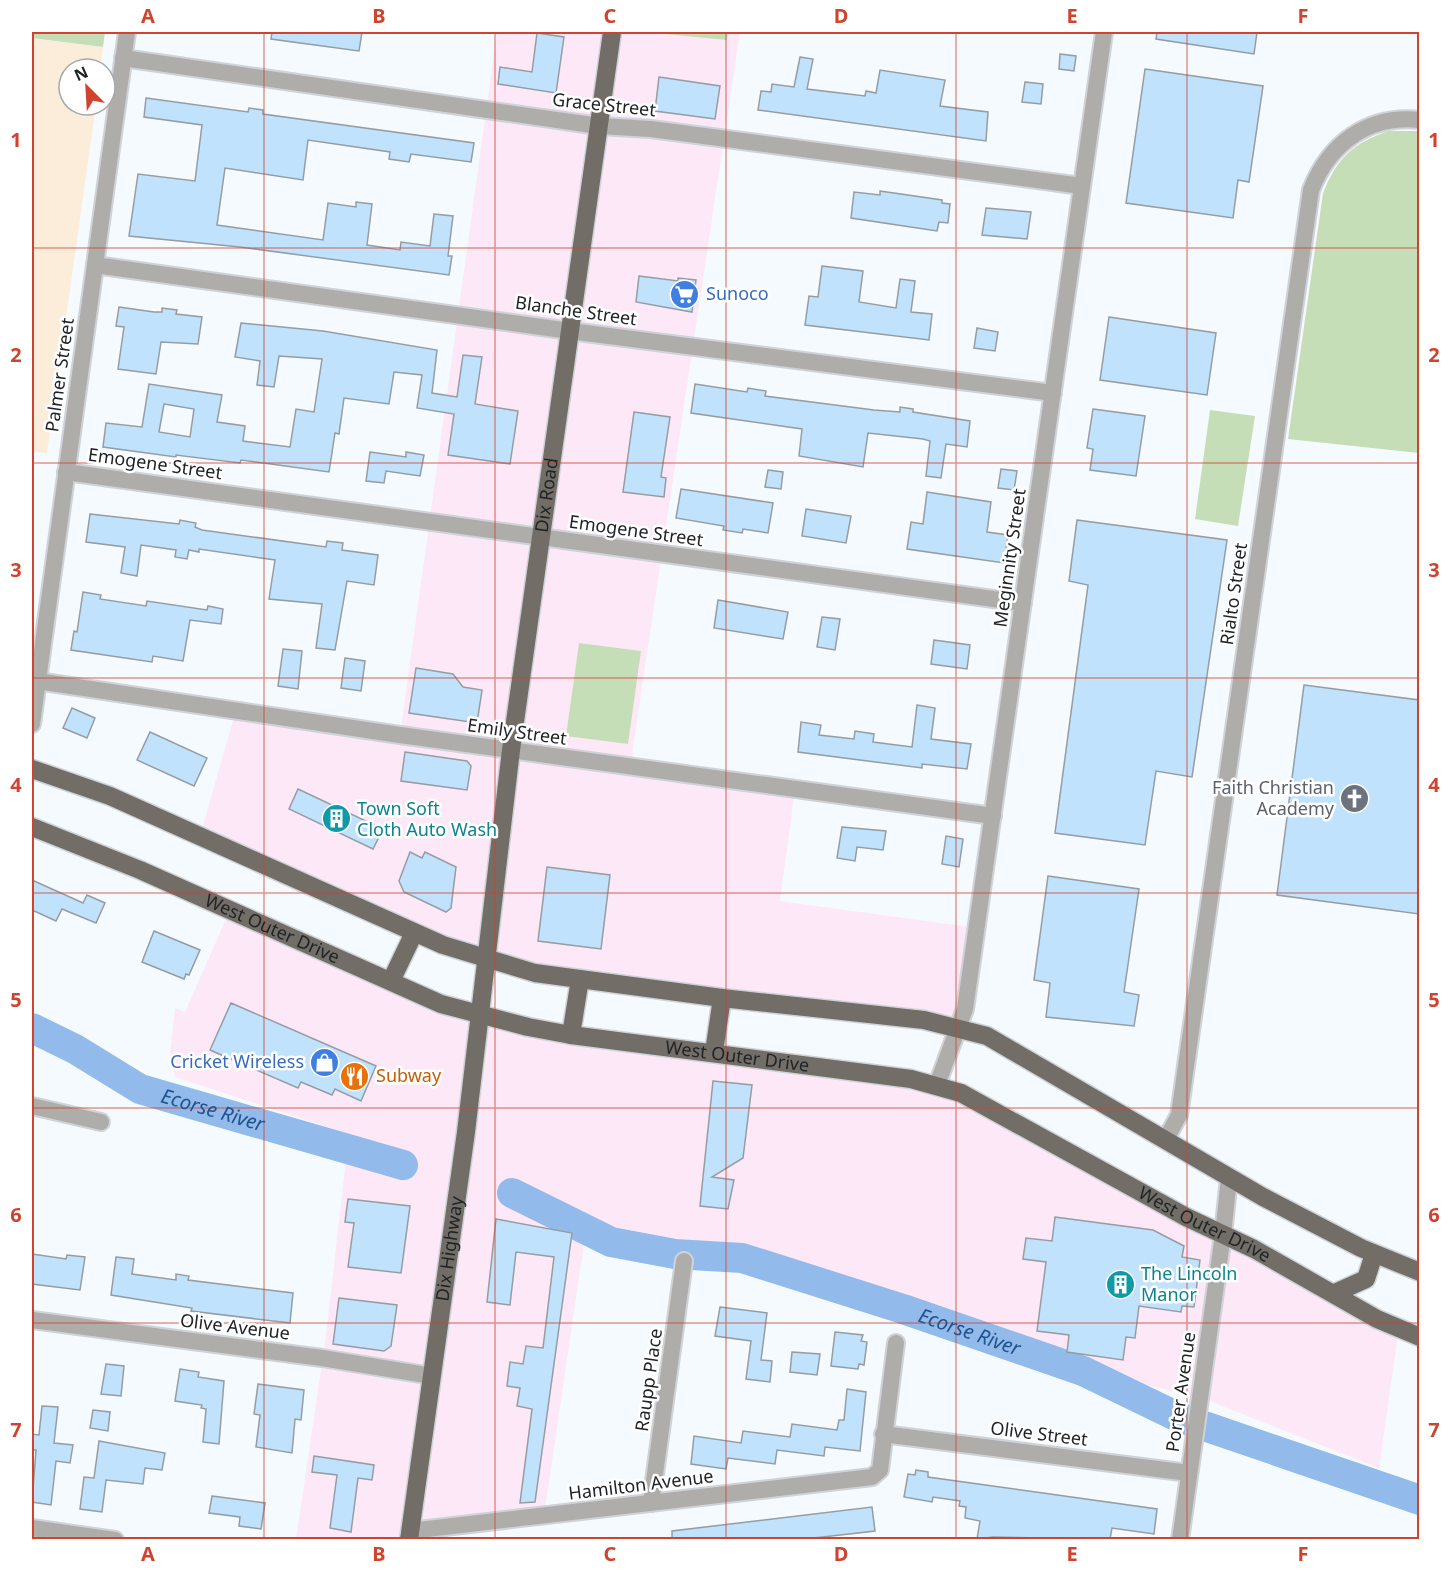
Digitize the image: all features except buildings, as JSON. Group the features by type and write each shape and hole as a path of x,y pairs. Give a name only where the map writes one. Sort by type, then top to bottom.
{"main road":[{"name":"Dix Road","path":"487,959 511,750 612,32"},
{"path":"32,769 110,796 443,945 535,973 723,998 924,1020 987,1036 1229,1178 1374,1254 1419,1272"},
{"name":"West Outer Drive","path":"32,827 140,870 441,1004 571,1035 911,1079 961,1093 1335,1293 1377,1318 1419,1337"},
{"path":"391,981 414,933"},
{"name":"Dix Highway","path":"410,1535 487,959"},
{"path":"571,1035 580,979"},
{"path":"714,1052 723,998"},
{"path":"1335,1293 1366,1279 1374,1254"}],"street":[{"name":"Palmer Street","path":"32,724 127,32"},
{"name":"Meginnity Street","path":"937,1085 965,1009 1104,32"},
{"name":"Grace Street","path":"123,58 599,126 651,129 1082,186"},
{"name":"Rialto Street","path":"1166,1139 1179,1114 1311,190 1317,173 1343,141 1362,129 1384,121 1419,120"},
{"name":"Blanche Street","path":"95,265 570,331 1053,393"},
{"name":"Emogene Street","path":"66,472 1023,603"},
{"name":"Emily Street","path":"37,681 511,750 993,816"},
{"path":"32,1106 101,1122"},
{"name":"Porter Avenue","path":"1180,1539 1229,1178"},
{"name":"Raupp Place","path":"651,1503 684,1261"},
{"name":"Olive Avenue","path":"32,1320 322,1358 432,1376"},
{"path":"884,1434 896,1343"},
{"name":"Hamilton Avenue","path":"410,1535 651,1503 864,1480 876,1475 880,1470 884,1434"},
{"name":"Olive Street","path":"884,1434 1189,1473"},
{"path":"32,1528 115,1539"}],"shaded area":[{"path":"497,32 740,32 633,747 632,767 795,789 780,901 977,928 958,1028 535,973 200,836 236,710 400,735"},
{"path":"32,38 103,47 102,57 57,57 57,117 94,117 47,453 32,451"},
{"path":"230,910 391,981 523,1026 937,1085 1399,1328 1379,1468 1199,1397 1083,1371 742,1258 675,1254 611,1242 586,1230 544,1516 409,1539 296,1539 325,1343 349,1134 175,1077 170,1055 175,1008 185,1012"}],"green space":[{"path":"32,32 105,32 103,47 32,38"},
{"path":"665,32 728,32 727,40 665,34"},
{"path":"1388,131 1419,131 1419,453 1288,439 1323,193 1334,170 1347,154 1365,141"},
{"path":"1210,410 1255,416 1238,526 1195,519"},
{"path":"579,643 641,651 628,744 566,736"}],"waterway":[{"name":"Ecorse River","path":"32,1028 75,1049 140,1089 403,1165"},
{"name":"Ecorse River","path":"512,1193 611,1242 675,1254 742,1258 903,1309 1083,1371 1178,1417 1420,1500"}],"place":[{"name":"Sunoco","path":"685,294"},
{"name":"Faith Christian Academy","path":"1355,798"},
{"name":"Town Soft Cloth Auto Wash","path":"336,819"},
{"name":"Cricket Wireless","path":"325,1062"},
{"name":"Subway","path":"355,1076"},
{"name":"The Lincoln Manor","path":"1120,1284"}]}
